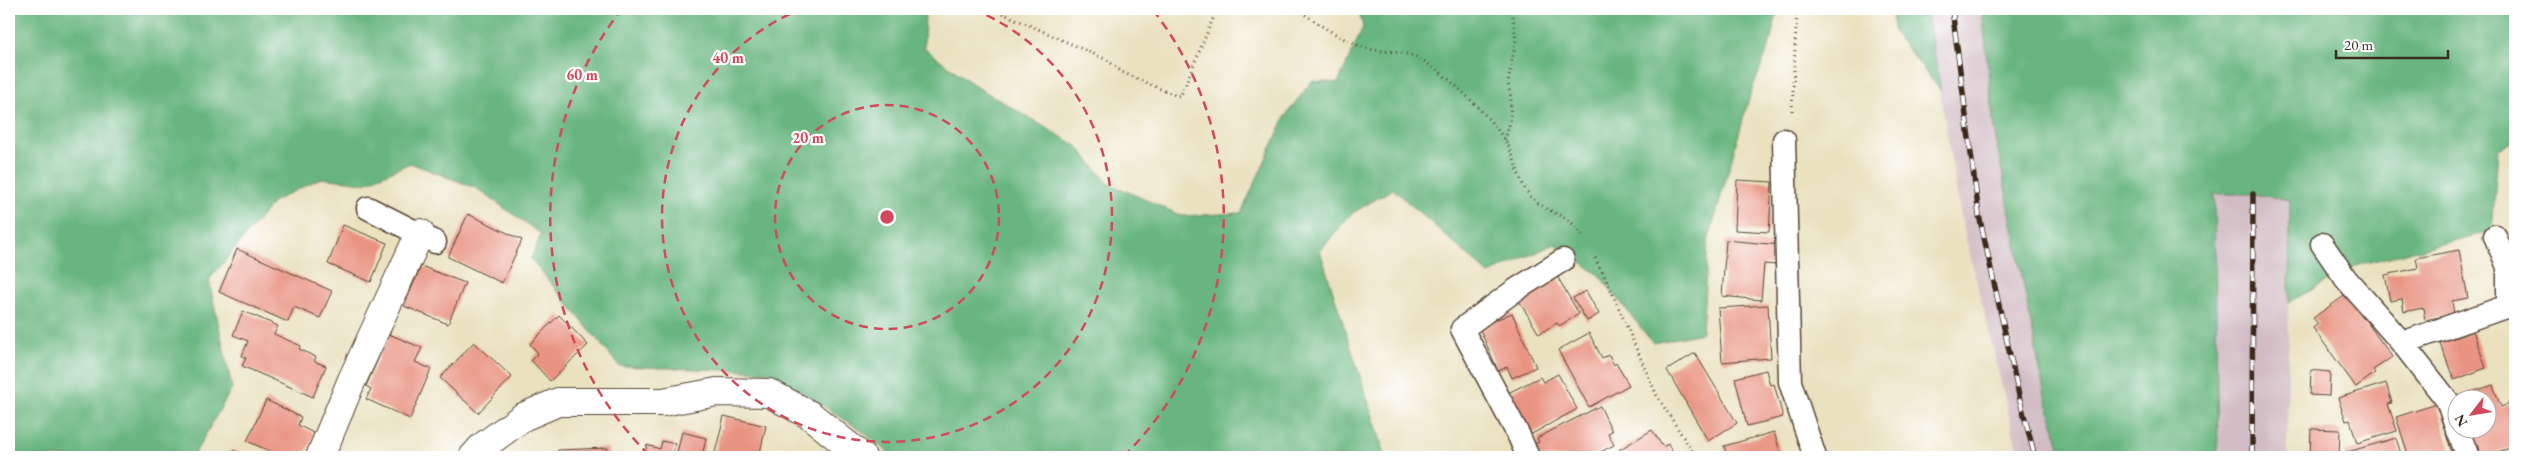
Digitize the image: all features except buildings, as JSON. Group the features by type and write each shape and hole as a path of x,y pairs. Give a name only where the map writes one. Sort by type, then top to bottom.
{"street":[{"path":"320,457 351,382 427,238"},
{"path":"473,457 482,447 523,417 558,402 663,402 717,392 769,393 810,415 862,457"}],"lane":[{"path":"1784,140 1790,382 1815,457"},
{"path":"368,208 427,238"},
{"path":"2402,343 2508,306 2508,267 2495,236"},
{"path":"2322,244 2346,279 2402,343 2446,399"},
{"path":"1528,457 1519,436 1462,329 1514,291 1563,260"},
{"path":"2461,438 2468,457"}],"path":[{"path":"992,9 1107,60 1122,72 1176,96 1180,96 1193,70 1217,9"},
{"path":"1297,9 1339,35 1364,47 1399,52 1422,59 1477,107 1504,140 1522,184 1532,199 1569,219 1586,242"},
{"path":"1504,140 1510,122 1511,98 1508,83 1516,40 1512,9"},
{"path":"1784,140 1791,120 1797,9"},
{"path":"1594,257 1607,281 1657,396 1696,457"}],"shaded area":[{"path":"1926,9 1982,9 1994,129 2044,392 2063,457 2019,457 1961,218"},
{"path":"2214,193 2253,194 2290,200 2287,457 2218,457"}],"green space":[{"path":"9,9 925,9 924,48 977,87 1077,146 1108,183 1182,216 1241,213 1286,115 1312,81 1338,83 1363,27 1358,9 1778,9 1769,47 1750,95 1708,242 1702,333 1653,343 1599,275 1555,244 1489,274 1393,189 1351,214 1320,251 1386,457 894,457 862,431 771,372 619,366 531,259 541,234 476,188 410,163 365,183 321,178 274,201 209,280 232,388 193,457 9,457"},
{"path":"1326,9 1358,9 1333,12"},
{"path":"1892,9 1926,9 1941,91 1893,31"},
{"path":"1982,9 2515,9 2515,139 2498,150 2492,231 2358,265 2289,302 2290,200 2253,194 2214,194 2218,457 2063,457 2044,392 1994,129"}],"railway":[{"path":"1952,9 1979,215 2020,400 2035,457"},
{"path":"2252,457 2253,194"}]}
